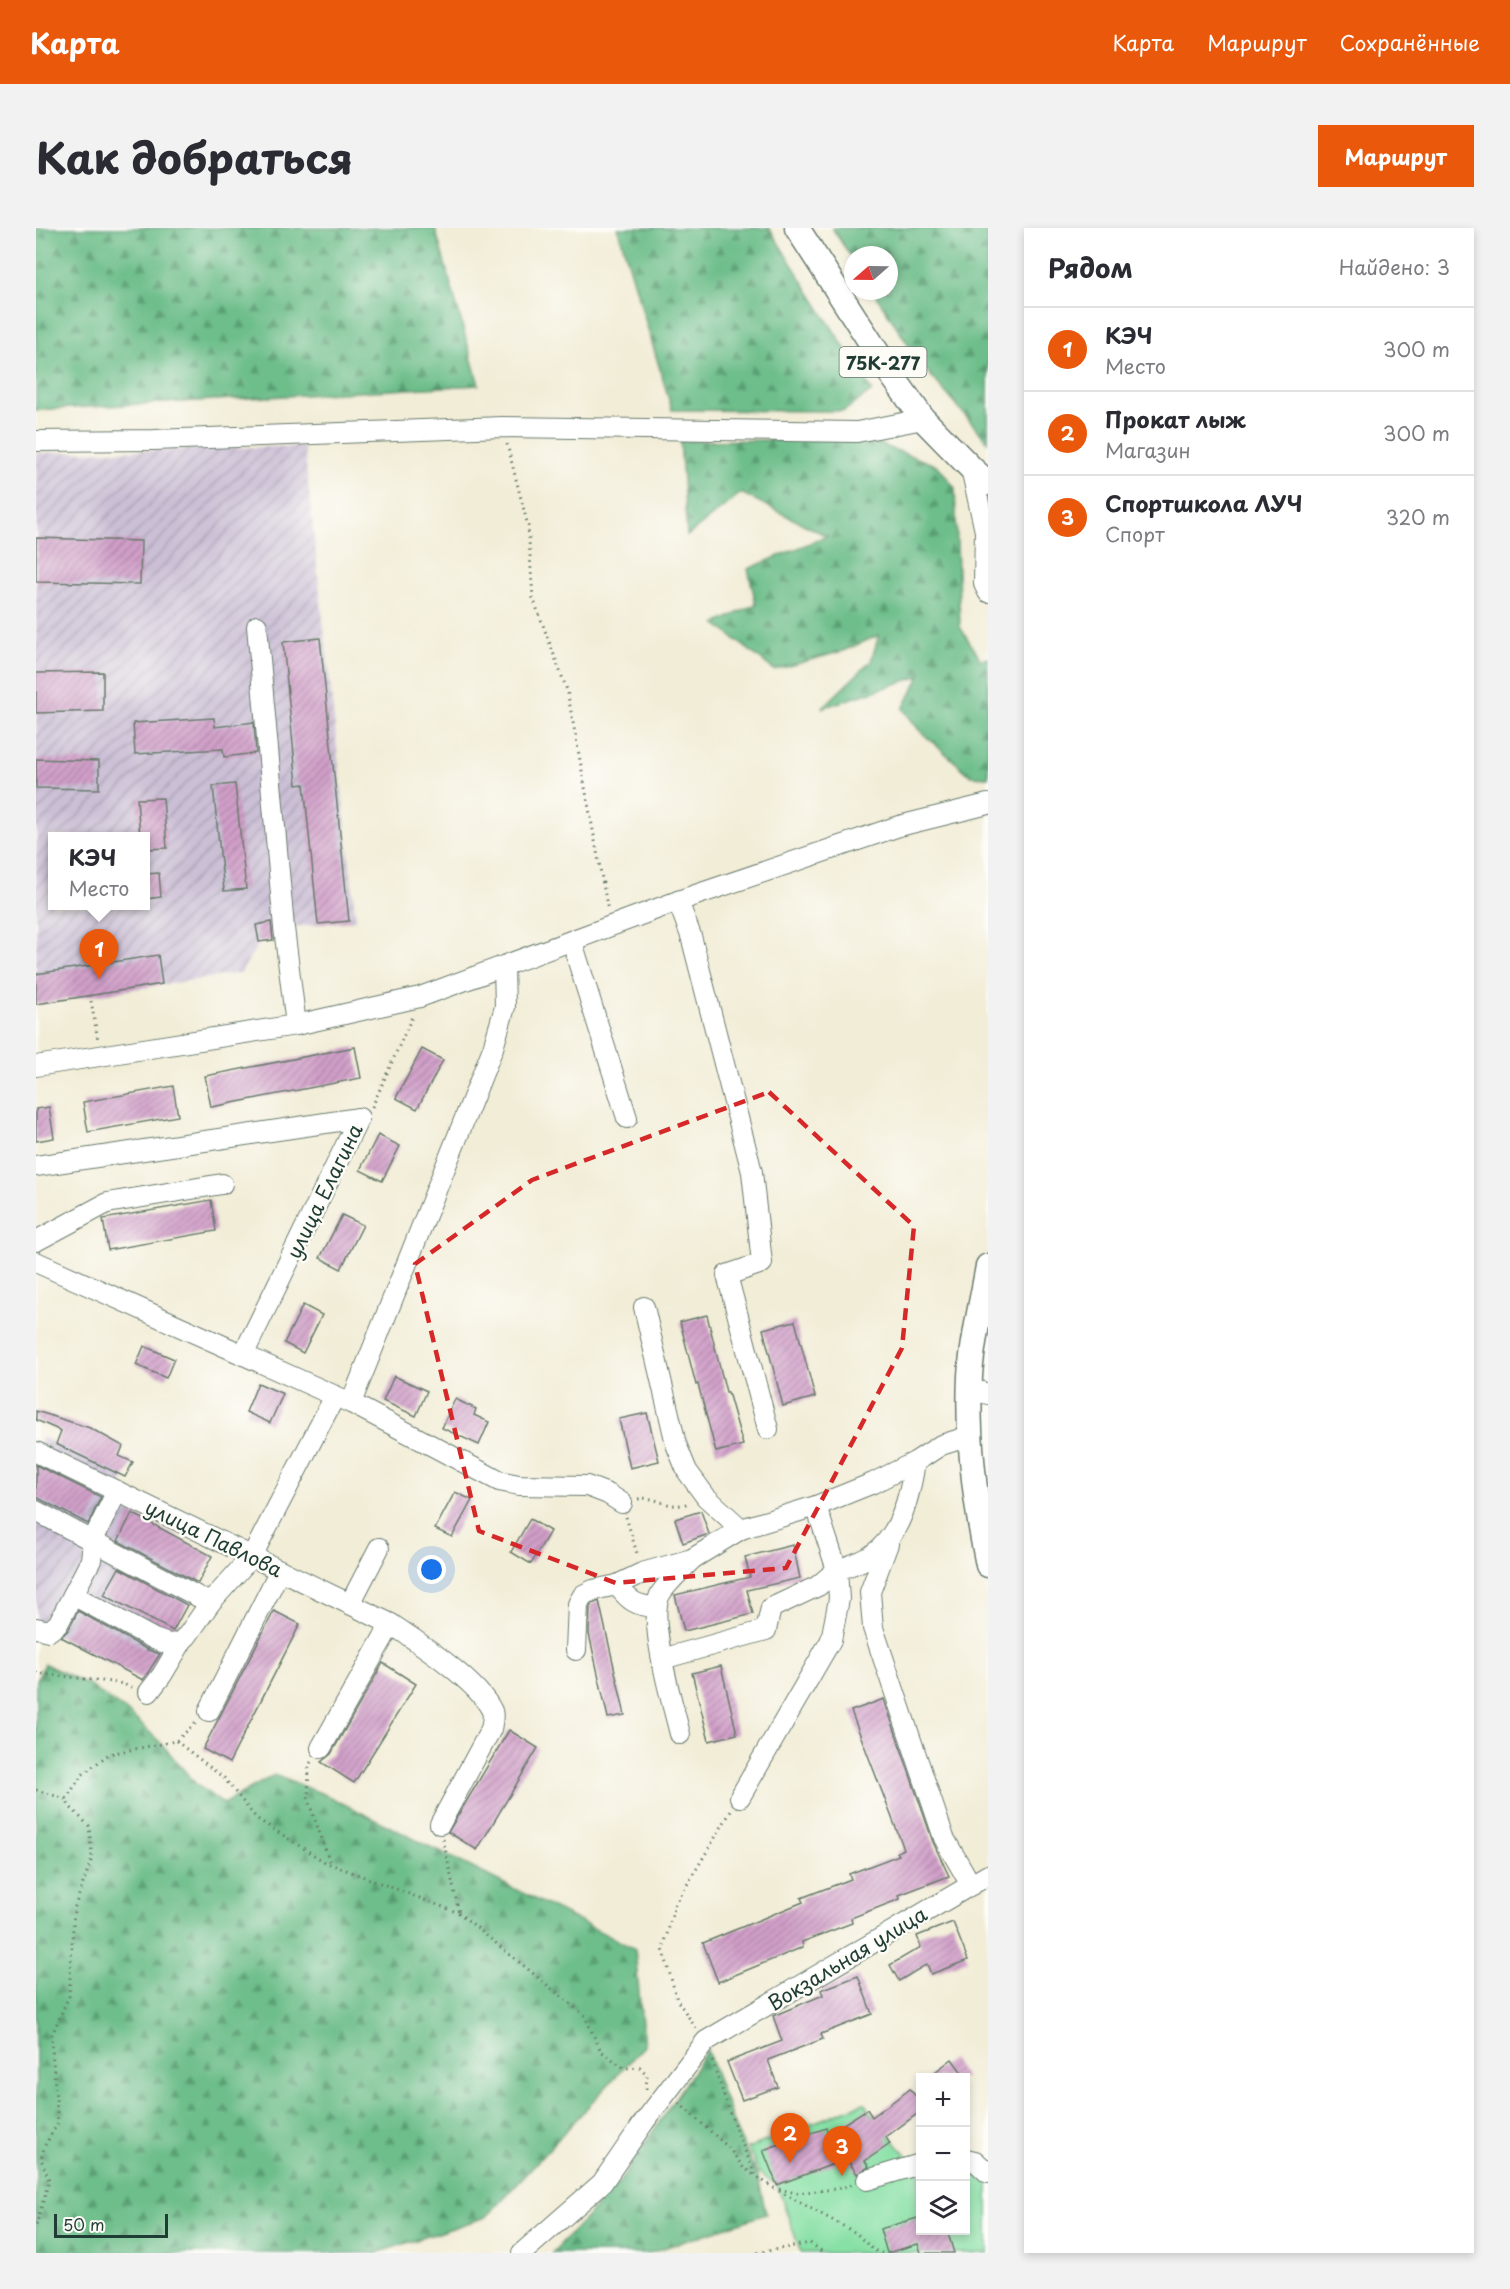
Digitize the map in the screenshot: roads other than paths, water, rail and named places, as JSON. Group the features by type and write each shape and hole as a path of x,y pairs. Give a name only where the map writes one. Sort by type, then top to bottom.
{"main road":[{"name":"75К-277","path":"797,228 922,419 979,475"},
{"path":"988,1266 970,1374 979,1391 970,1436 979,1520 988,1564"}],"street":[{"path":"36,441 154,440 503,427 857,432 922,419"},
{"path":"979,475 987,532 984,584 988,592"},
{"path":"257,626 284,928 296,1025"},
{"path":"36,1066 296,1025 420,997 678,901 899,826 988,804"},
{"path":"678,901 691,936 752,1172 762,1263 727,1275 768,1428"},
{"path":"572,942 627,1118"},
{"path":"149,1692 210,1603 252,1556 343,1400 493,1048 505,1007 504,966"},
{"name":"улица Елагина","path":"36,1166 359,1118 243,1354"},
{"path":"36,1241 107,1203 222,1184"},
{"path":"36,1262 343,1400 499,1481 519,1485 587,1486 608,1494 622,1503"},
{"path":"644,1307 676,1444 687,1471 706,1497 741,1529"},
{"path":"576,1650 578,1604 583,1596 593,1590 617,1585 642,1573 692,1558 741,1529 816,1506 873,1483 915,1462 940,1444 970,1436"},
{"name":"улица Павлова","path":"36,1452 391,1624 438,1656 484,1698 493,1714 491,1729 440,1824"},
{"path":"915,1462 910,1494 870,1592 873,1628 944,1838 971,1885"},
{"path":"36,1628 49,1631 54,1629 92,1560 93,1540 117,1491"},
{"path":"740,1797 831,1640 839,1599 837,1570 816,1506"},
{"path":"36,1511 210,1603"},
{"path":"662,1659 766,1630 771,1608 818,1586 837,1570 871,1557 889,1541"},
{"path":"350,1604 379,1548"},
{"path":"680,1734 662,1659 656,1607 660,1594 692,1558"},
{"path":"209,1711 280,1570"},
{"path":"617,1585 629,1601 641,1607 656,1607"},
{"path":"73,1595 168,1644 179,1642 184,1638"},
{"path":"321,1748 391,1624"},
{"name":"Вокзальная улица","path":"522,2253 602,2183 706,2041 988,1875"},
{"path":"970,2160 975,2161 988,2173"},
{"path":"867,2180 916,2165"}],"place":[{"name":"КЭЧ","path":"99,979"},
{"name":"Прокат лыж","path":"790,2163"},
{"name":"Спортшкола ЛУЧ","path":"842,2176"}]}
